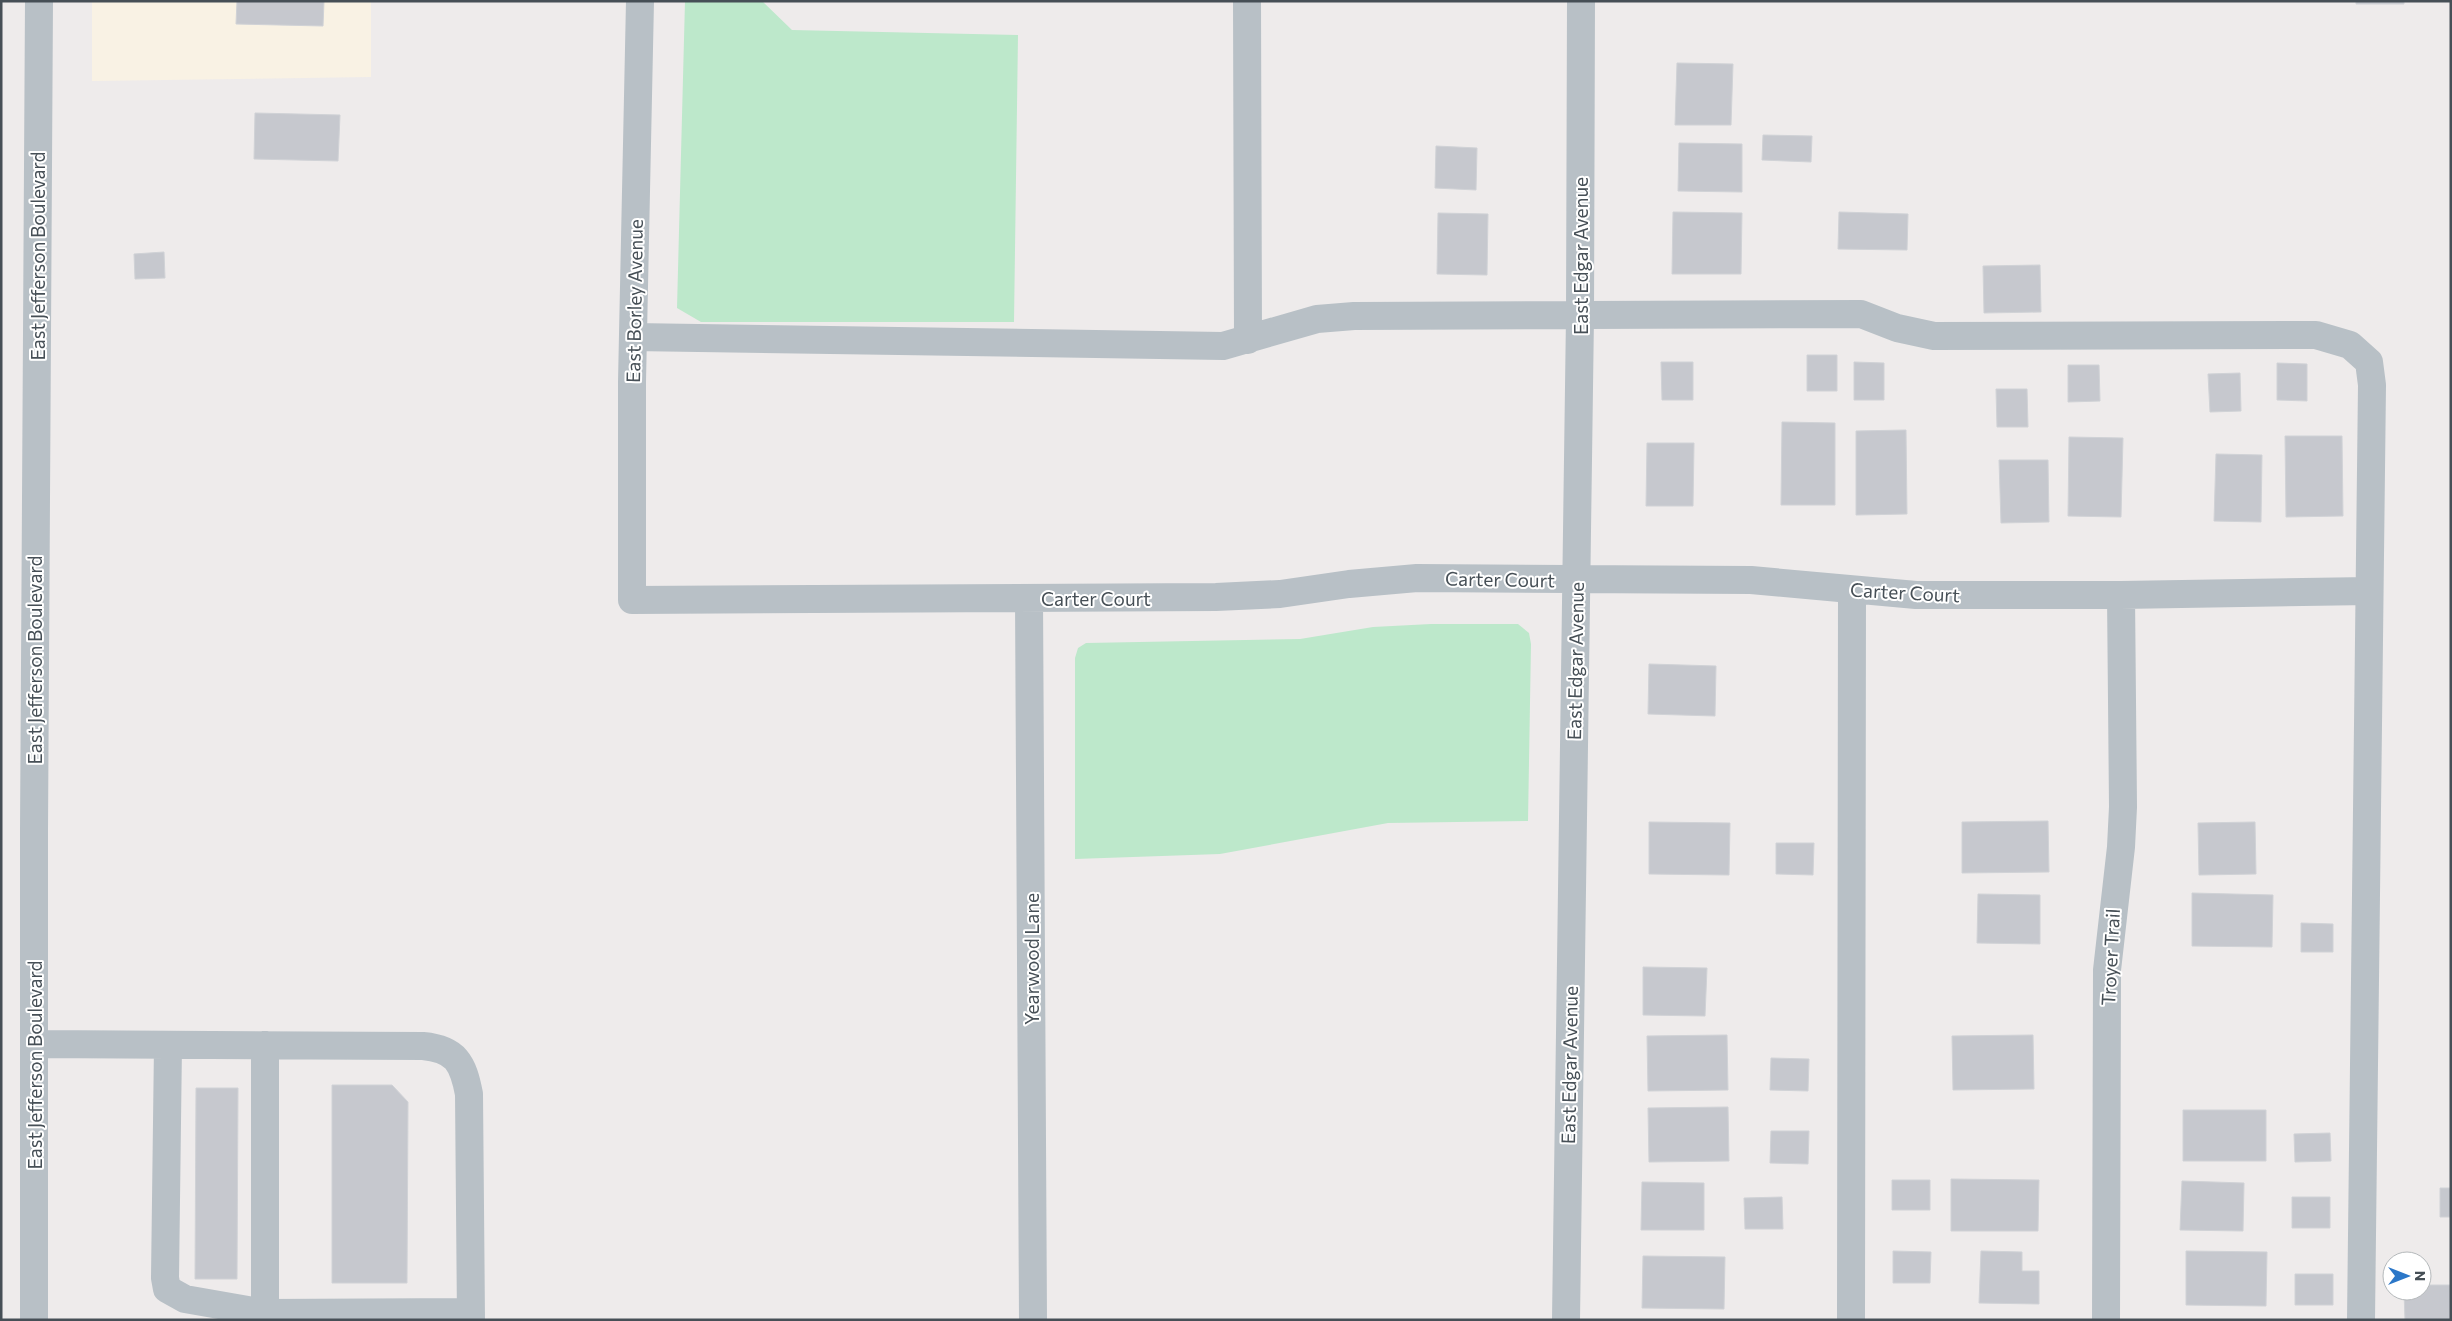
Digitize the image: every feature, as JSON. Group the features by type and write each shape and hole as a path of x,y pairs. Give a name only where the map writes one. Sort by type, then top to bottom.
{"street":[{"name":"East Jefferson Boulevard","path":"34,1320 39,1"},
{"name":"East Borley Avenue","path":"632,600 633,337 640,1"},
{"path":"1247,1 1248,340"},
{"name":"East Edgar Avenue","path":"1566,1320 1580,316 1581,1"},
{"path":"633,337 1223,346 1317,318 1354,316 1861,314 1897,328 1934,336 2316,335 2350,345 2369,362 2372,385 2368,591 2361,1320"},
{"name":"Carter Court","path":"632,600 1244,596 1417,578 1751,580 1916,595 2121,595 2368,591"},
{"path":"1851,1320 1852,590"},
{"name":"Troyer Trail","path":"2106,1320 2107,970 2120,847 2122,808 2121,595"},
{"name":"Yearwood Lane","path":"1029,598 1033,1320"},
{"path":"34,1044 423,1046 450,1052 459,1062 466,1077 469,1094 471,1316 265,1313 185,1299 167,1289 165,1278 168,1045"},
{"path":"265,1045 265,1313"}],"shaded area":[{"path":"92,1 371,1 371,77 92,81"}],"green space":[{"path":"685,1 762,1 792,30 1018,35 1014,322 701,322 677,308"},
{"path":"1431,624 1518,624 1529,633 1531,644 1528,821 1388,823 1220,854 1075,859 1075,658 1078,648 1086,643 1300,639 1373,627"}],"building":[{"path":"237,1 324,1 323,26 236,24"},
{"path":"2356,1 2404,1 2404,4 2356,4"},
{"path":"1677,63 1733,64 1731,125 1675,125"},
{"path":"255,113 340,115 338,161 254,159"},
{"path":"1763,135 1812,136 1811,162 1762,160"},
{"path":"1679,143 1742,144 1742,192 1678,191"},
{"path":"1436,146 1477,148 1476,190 1435,188"},
{"path":"1673,212 1742,213 1741,274 1672,274"},
{"path":"1839,212 1908,214 1907,250 1838,249"},
{"path":"1438,213 1488,214 1487,275 1437,274"},
{"path":"164,252 165,278 135,279 134,254"},
{"path":"2040,265 2041,312 1984,313 1983,266"},
{"path":"1807,355 1837,355 1837,391 1807,391"},
{"path":"1661,362 1693,362 1693,400 1662,400"},
{"path":"1854,362 1884,363 1884,400 1854,400"},
{"path":"2277,363 2307,364 2307,401 2277,400"},
{"path":"2068,365 2099,365 2100,401 2068,402"},
{"path":"2240,373 2241,411 2210,412 2208,374"},
{"path":"1996,389 2027,389 2028,427 1997,427"},
{"path":"1782,422 1835,423 1835,505 1781,505"},
{"path":"1906,430 1907,514 1856,515 1856,431"},
{"path":"2285,436 2342,436 2343,516 2286,517"},
{"path":"2069,437 2123,438 2121,517 2068,516"},
{"path":"1647,443 1694,443 1693,506 1646,506"},
{"path":"2216,454 2262,455 2261,522 2214,521"},
{"path":"1999,460 2048,460 2049,522 2001,523"},
{"path":"1649,664 1716,666 1715,716 1648,714"},
{"path":"2048,821 2049,872 1962,873 1962,822"},
{"path":"1649,822 1730,823 1729,875 1649,874"},
{"path":"2255,822 2256,874 2199,875 2198,823"},
{"path":"1776,843 1814,843 1813,875 1776,874"},
{"path":"2192,893 2273,895 2272,947 2192,946"},
{"path":"1978,894 2040,895 2040,944 1977,943"},
{"path":"2301,923 2333,924 2333,952 2301,952"},
{"path":"1643,967 1707,968 1705,1016 1643,1015"},
{"path":"1727,1035 1728,1090 1648,1091 1647,1036"},
{"path":"2033,1035 2034,1089 1953,1090 1952,1036"},
{"path":"1771,1058 1809,1059 1808,1091 1770,1090"},
{"path":"332,1085 392,1085 408,1102 407,1283 332,1283"},
{"path":"196,1088 238,1088 237,1279 195,1279"},
{"path":"1728,1107 1729,1161 1649,1162 1648,1108"},
{"path":"2183,1110 2266,1110 2266,1161 2183,1161"},
{"path":"1771,1131 1809,1131 1808,1164 1770,1163"},
{"path":"2330,1133 2331,1161 2295,1162 2294,1134"},
{"path":"1951,1179 2039,1180 2038,1231 1951,1231"},
{"path":"1892,1180 1930,1180 1930,1210 1892,1210"},
{"path":"2182,1181 2244,1183 2243,1231 2180,1230"},
{"path":"1642,1182 1704,1183 1704,1230 1641,1230"},
{"path":"2440,1188 2451,1188 2451,1217 2440,1217"},
{"path":"1782,1197 1783,1229 1745,1229 1744,1198"},
{"path":"2292,1197 2330,1197 2330,1228 2292,1228"},
{"path":"1893,1251 1931,1252 1930,1283 1893,1283"},
{"path":"1981,1251 2022,1252 2022,1271 2039,1271 2039,1304 1979,1303"},
{"path":"2186,1251 2267,1252 2266,1306 2186,1305"},
{"path":"1643,1256 1725,1257 1724,1309 1642,1308"},
{"path":"2295,1274 2333,1274 2333,1305 2295,1305"},
{"path":"2432,1285 2451,1285 2451,1320 2405,1320 2404,1301 2432,1301"}]}
